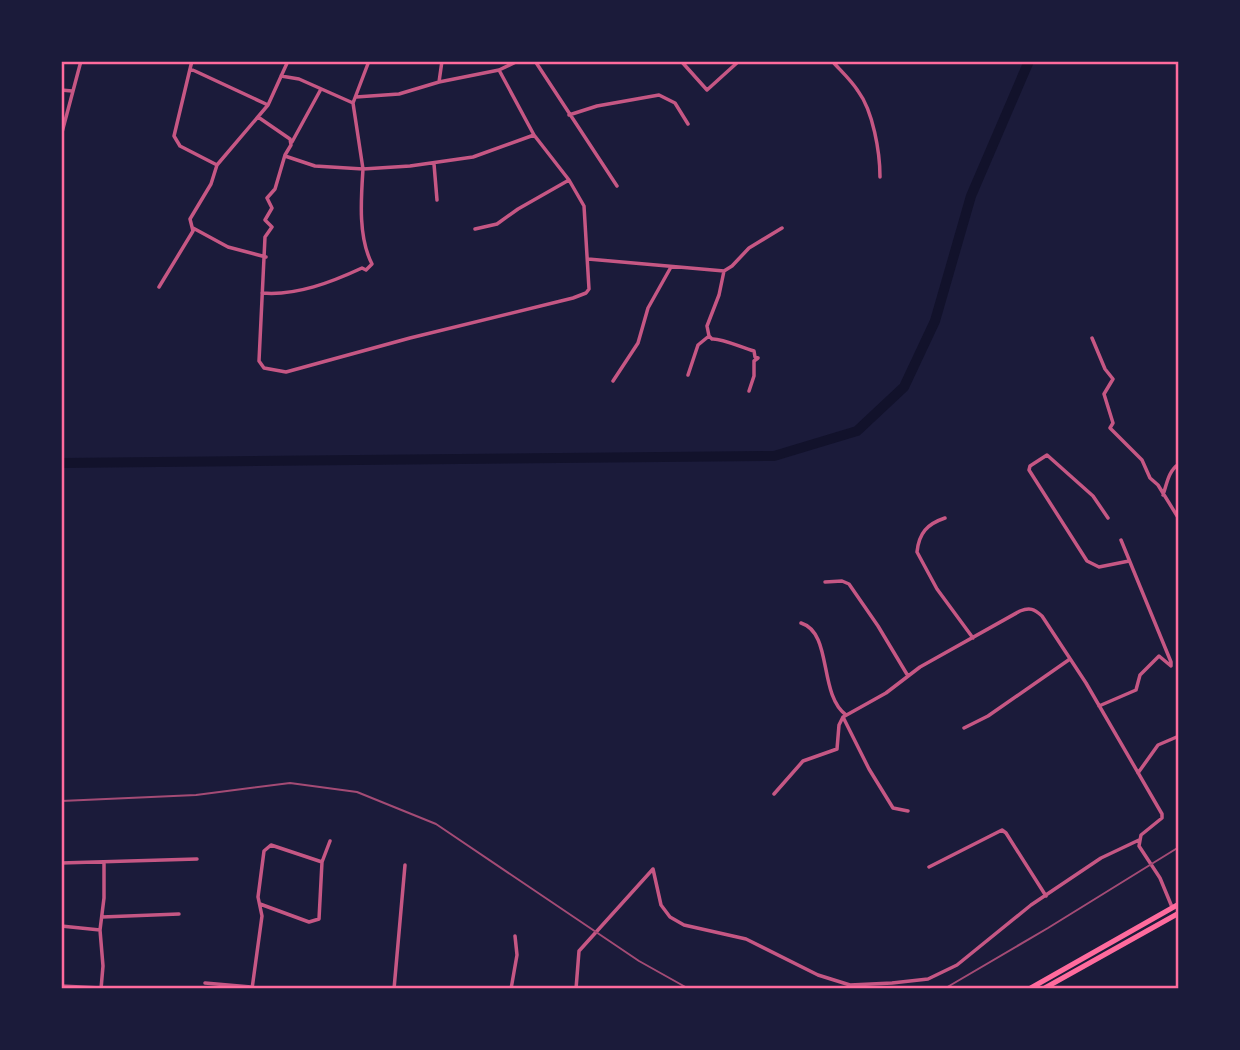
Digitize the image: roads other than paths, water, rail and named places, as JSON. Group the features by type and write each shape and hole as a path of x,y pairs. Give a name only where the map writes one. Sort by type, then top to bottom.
{"highway":[{"path":"1029,989 1179,904"},
{"path":"1043,989 1179,913"}],"street":[{"path":"61,136 81,61"},
{"path":"192,61 174,136 180,146 217,165"},
{"path":"193,231 190,219 211,184 217,165 268,105 289,61"},
{"path":"262,293 279,295 292,292 362,268 366,270 372,264 366,251 361,199 363,169 354,103 369,61"},
{"path":"439,82 442,61"},
{"path":"356,97 399,94 439,82 499,70 518,61"},
{"path":"535,61 617,186"},
{"path":"681,61 707,90 739,61"},
{"path":"832,61 860,93 879,146 880,177"},
{"path":"190,69 268,105"},
{"path":"321,89 285,155 275,189 267,198 272,208 265,220 272,227 265,237 259,361 264,368 286,372 397,341 573,299 589,289 584,206 569,180 534,135 499,70"},
{"path":"281,76 299,79 354,103"},
{"path":"61,89 72,91"},
{"path":"568,115 597,106 659,95 674,103 688,124"},
{"path":"258,117 290,139 291,145"},
{"path":"285,155 315,166 363,169 472,157 534,135"},
{"path":"434,163 437,200"},
{"path":"475,229 497,224 569,180"},
{"path":"159,287 193,228 228,247 265,257"},
{"path":"588,259 724,271 749,248 782,228"},
{"path":"613,381 638,343 648,308 671,267"},
{"path":"724,271 719,295 707,326 709,336 712,339 720,338 732,346 754,351 755,357 758,358 754,361 754,376 749,391"},
{"path":"688,375 698,345 709,336"},
{"path":"1091,338 1113,380 1104,394 1113,423 1110,428 1142,460 1179,519"},
{"path":"1108,518 1094,496 1047,455 1030,466 1087,561 1099,567 1129,561"},
{"path":"1163,496 1168,479 1175,465 1179,464"},
{"path":"945,518 927,527 921,534 917,552 937,589 973,638"},
{"path":"1099,706 1136,690 1140,675 1159,656 1171,666 1168,651 1121,540"},
{"path":"825,582 842,581 849,584 878,625 908,676"},
{"path":"774,794 803,761 837,749 839,725 844,716 973,638 1027,608 1035,609 1070,659 1162,814 1162,818 1141,835 1139,840 1141,851 1165,887 1172,907"},
{"path":"801,623 817,636 827,682 869,769 893,808 908,811"},
{"path":"964,728 988,716 1070,659"},
{"path":"1138,773 1158,745 1179,736"},
{"path":"929,867 1002,830 1046,896"},
{"path":"576,989 579,951 653,869 661,905 670,917 684,925 746,939 818,975 850,985 892,983 928,979 957,965 1006,924 1101,858 1139,840"},
{"path":"260,904 309,922 319,919 323,862 330,841"},
{"path":"205,983 252,988 262,916 258,897 264,851 271,845 323,862"},
{"path":"61,863 197,859"},
{"path":"61,986 101,988 103,966 100,930 104,863"},
{"path":"394,989 405,865"},
{"path":"102,917 179,914"},
{"path":"61,926 100,930"},
{"path":"511,989 517,955 515,936"}],"waterway":[{"path":"61,463 774,456 857,431 904,387 935,321 971,196 1029,61"}],"railway":[{"path":"61,801 196,795 290,783 357,792 436,824 639,961 689,989"},
{"path":"944,989 1179,847"}]}
